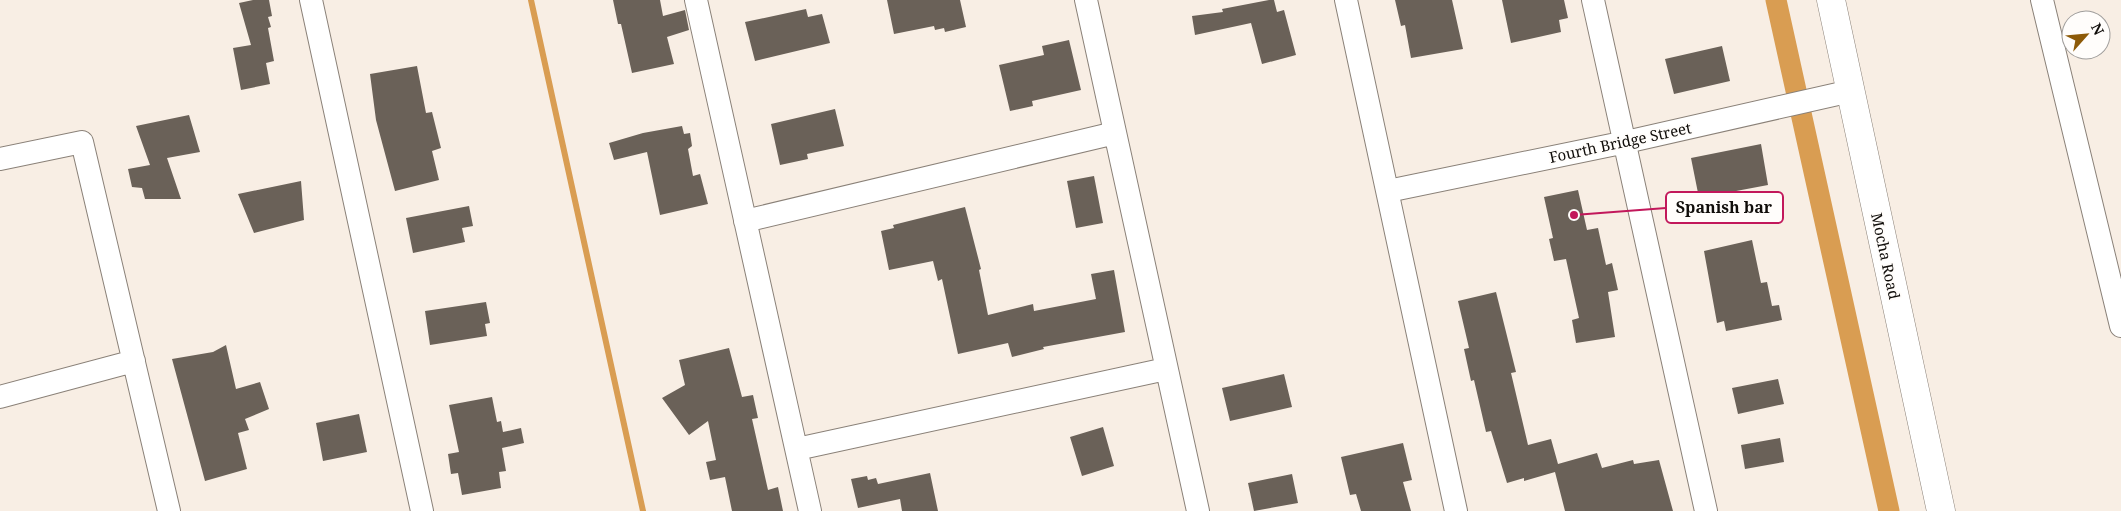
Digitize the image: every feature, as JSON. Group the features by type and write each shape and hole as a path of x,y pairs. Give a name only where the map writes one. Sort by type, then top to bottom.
{"street":[{"path":"312,0 422,511"},
{"path":"696,0 810,511"},
{"path":"1086,0 1198,511"},
{"path":"1346,0 1456,511"},
{"path":"1593,0 1626,142 1706,511"},
{"name":"Mocha Road","path":"1831,0 1838,94 1941,511"},
{"path":"2042,0 2121,326"},
{"name":"Fourth Bridge Street","path":"1388,191 1626,142 1838,94"},
{"path":"745,222 1115,134"},
{"path":"0,160 82,142 169,511"},
{"path":"0,397 134,361"},
{"path":"797,449 1166,369"}],"building":[{"path":"253,0 269,0 272,16 268,17 271,27 268,28 274,61 266,63 270,84 241,90 233,48 251,45 239,3"},
{"path":"613,0 660,0 663,16 685,10 689,30 667,37 674,64 632,73 621,24 618,24"},
{"path":"887,0 960,0 966,27 945,32 944,28 935,30 934,26 894,34"},
{"path":"1274,0 1277,12 1284,10 1296,55 1262,64 1251,23 1195,35 1192,16 1223,12 1222,9"},
{"path":"1395,0 1452,0 1463,49 1411,58 1405,25 1401,26"},
{"path":"1502,0 1564,0 1568,18 1559,20 1561,32 1511,43"},
{"path":"806,9 808,17 822,14 830,43 755,61 745,22"},
{"path":"1069,40 1081,90 1032,101 1033,106 1010,111 999,65 1044,55 1042,46"},
{"path":"1722,46 1730,81 1674,94 1665,59"},
{"path":"417,66 426,113 432,112 441,148 432,151 439,180 395,191 376,120 370,74"},
{"path":"835,109 844,146 807,154 808,159 780,165 771,124"},
{"path":"189,115 200,152 167,158 181,199 145,199 142,188 132,187 128,169 150,165 136,126"},
{"path":"682,126 684,134 690,133 692,146 688,149 693,176 700,174 708,204 660,215 647,152 614,160 609,143 643,133"},
{"path":"1761,144 1768,185 1699,198 1691,158"},
{"path":"1094,176 1103,223 1076,228 1067,181"},
{"path":"301,181 304,220 254,233 238,194"},
{"path":"1578,190 1587,230 1598,228 1606,265 1612,263 1618,290 1608,292 1615,337 1576,343 1572,320 1579,318 1566,259 1554,261 1549,239 1553,238 1544,197"},
{"path":"469,206 473,226 462,228 465,242 413,253 406,218"},
{"path":"965,207 981,269 979,270 988,315 1033,304 1034,311 1096,299 1091,274 1114,270 1125,332 1043,347 1044,349 1012,357 1008,343 958,354 942,279 938,281 933,261 889,270 881,231 894,228 893,225"},
{"path":"1752,240 1761,283 1767,282 1772,306 1779,305 1782,320 1726,331 1724,321 1717,323 1704,251"},
{"path":"1496,292 1516,372 1511,373 1528,445 1551,439 1558,464 1597,453 1602,468 1633,460 1634,464 1659,460 1673,511 1565,511 1555,472 1524,481 1524,478 1507,483 1491,431 1486,432 1474,380 1471,381 1464,349 1469,348 1458,301"},
{"path":"486,302 490,323 485,324 487,336 430,345 425,311"},
{"path":"226,345 236,389 260,382 269,409 245,419 249,430 238,433 247,469 205,481 172,359 213,352"},
{"path":"729,348 742,397 753,395 758,418 752,419 768,490 778,487 783,511 732,511 725,477 710,480 706,462 716,460 708,421 689,435 662,398 685,385 679,360"},
{"path":"1284,374 1292,407 1230,421 1222,388"},
{"path":"1778,379 1784,404 1738,414 1732,388"},
{"path":"492,397 497,422 501,421 503,432 521,428 524,443 502,448 506,471 499,472 501,488 462,495 458,473 451,474 448,454 459,452 449,405"},
{"path":"359,414 367,452 323,461 316,423"},
{"path":"1103,427 1114,466 1082,476 1070,437"},
{"path":"1780,438 1784,462 1745,469 1741,445"},
{"path":"1403,443 1412,480 1403,482 1411,511 1361,511 1356,494 1350,495 1341,457"},
{"path":"930,473 938,511 902,511 900,499 858,508 851,479 867,476 868,480 876,478 878,484"},
{"path":"1292,474 1298,503 1254,511 1248,483"}],"waterway":[{"path":"531,0 643,511"},
{"path":"1776,0 1889,511"}],"place":[{"name":"Spanish bar","path":"1574,215"}]}
